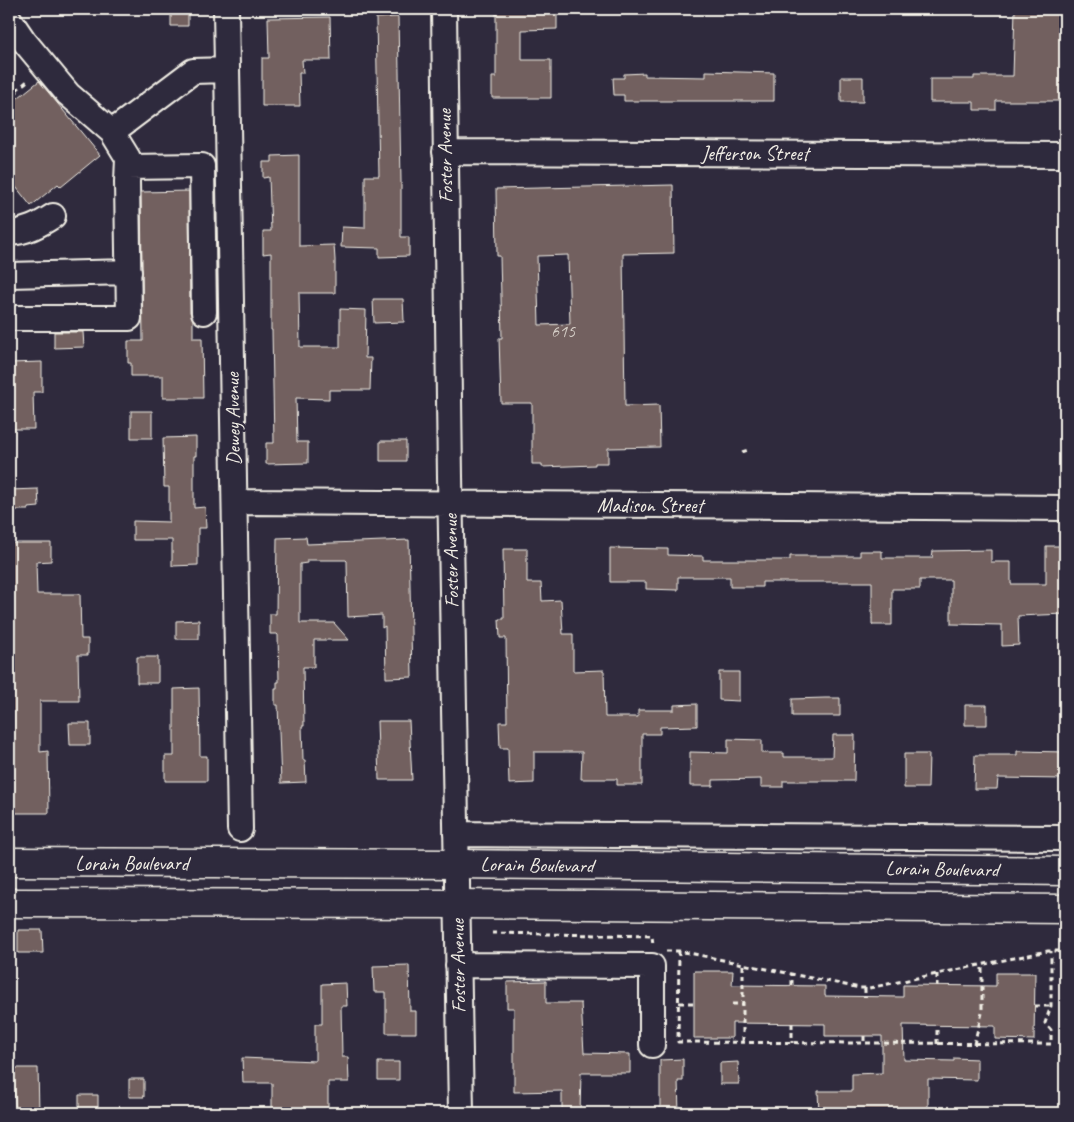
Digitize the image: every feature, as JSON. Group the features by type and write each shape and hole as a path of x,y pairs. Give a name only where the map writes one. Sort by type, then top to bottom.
{"main road":[{"name":"Lorain Boulevard","path":"9,862 1065,870"},
{"name":"Lorain Boulevard","path":"9,902 1065,909"}],"street":[{"path":"9,318 129,318 126,182 128,158 112,132 68,94 24,41 9,18 18,9"},
{"name":"Dewey Avenue","path":"226,9 240,829"},
{"name":"Foster Avenue","path":"444,9 450,503 461,1113"},
{"path":"112,132 193,71 227,70"},
{"name":"Jefferson Street","path":"445,152 1065,154"},
{"path":"128,167 202,176 229,186"},
{"path":"202,176 204,312"},
{"path":"9,233 20,232 38,226 53,216"},
{"path":"9,275 129,272"},
{"name":"Madison Street","path":"235,502 1065,508"},
{"name":"Lorain Boulevard","path":"456,834 1065,838"},
{"path":"458,965 652,966 652,1045"}],"path":[{"path":"9,96 30,79"},
{"path":"9,82 20,96"},
{"path":"742,452 748,450"},
{"path":"492,933 652,936 653,950"},
{"path":"660,950 679,951 865,988 1051,951 1065,951"},
{"path":"679,951 678,1042 937,1044 1051,1044 1051,1030 1045,1023 1051,1006 1051,951"},
{"path":"742,1042 743,964"},
{"path":"974,1044 982,1013 982,965"},
{"path":"792,974 792,985"},
{"path":"937,974 937,986"},
{"path":"865,988 865,997"},
{"path":"679,1003 694,1003"},
{"path":"732,1004 743,1004"},
{"path":"1035,1006 1051,1006"},
{"path":"792,1023 792,1043"},
{"path":"937,1026 937,1044"},
{"path":"864,1036 864,1043"}],"building":[{"path":"188,9 188,26 171,26 171,10"},
{"path":"496,9 557,11 557,29 522,30 522,60 551,60 551,98 492,98 492,77 496,77"},
{"path":"1015,9 1065,9 1065,101 996,101 996,110 974,110 974,102 930,102 930,79 974,79 974,76 1013,76"},
{"path":"330,17 331,60 302,60 303,73 299,73 300,106 262,106 262,58 269,58 268,18"},
{"path":"398,17 401,237 409,237 409,256 379,257 379,248 341,247 342,227 365,228 365,176 379,176 376,18"},
{"path":"706,71 774,73 774,101 624,101 624,95 614,95 613,78 624,78 624,74 645,73 645,76 706,77"},
{"path":"841,77 863,77 863,102 841,102"},
{"path":"39,81 100,155 61,187 58,184 31,206 9,178 9,105"},
{"path":"299,155 299,246 334,245 335,260 335,293 299,293 300,347 340,347 340,309 366,310 365,358 371,358 370,390 329,390 329,399 296,398 297,442 308,442 308,463 266,464 266,443 274,443 271,253 263,254 263,231 271,231 269,177 263,178 263,162 272,162 272,156"},
{"path":"673,185 674,253 623,254 625,406 659,405 660,447 608,448 608,463 595,463 595,465 542,467 542,464 532,464 532,403 501,403 499,338 502,338 500,256 497,256 496,189","holes":["568,255 570,324 539,325 537,256"]},
{"path":"189,191 190,312 193,320 193,338 202,338 203,398 163,398 163,376 131,376 131,363 128,363 128,341 143,341 141,192"},
{"path":"373,299 403,299 404,322 374,323"},
{"path":"54,332 83,332 84,347 54,348"},
{"path":"42,362 42,392 33,392 34,429 9,429 9,363"},
{"path":"131,411 152,411 152,438 131,438"},
{"path":"196,437 194,508 205,507 206,528 198,528 198,565 172,566 172,540 133,540 133,521 169,522 169,487 164,487 163,438"},
{"path":"380,441 406,441 406,461 380,461"},
{"path":"38,489 39,507 28,508 28,510 9,510 9,490"},
{"path":"306,537 307,544 409,540 412,677 386,678 385,626 382,628 382,615 348,617 347,561 307,560 307,563 300,564 300,623 334,623 349,640 314,640 314,667 303,667 304,726 302,726 306,782 281,783 278,705 275,705 275,689 277,689 277,682 279,682 278,635 270,634 270,614 276,614 277,538"},
{"path":"9,543 51,543 51,561 36,562 37,594 80,594 81,639 88,639 88,655 78,655 79,701 40,701 40,752 48,751 49,813 9,813 9,794 14,794 13,732 9,732"},
{"path":"1046,546 1065,546 1065,614 1018,616 1019,645 1002,646 1002,625 951,624 951,580 920,580 920,589 892,589 892,625 872,625 872,582 762,582 762,587 730,587 730,577 678,577 678,590 646,589 646,582 610,582 610,548 668,549 668,555 703,556 703,560 790,560 790,556 860,556 860,551 882,551 882,558 932,558 933,551 991,550 991,562 1011,562 1011,584 1046,584"},
{"path":"503,549 527,549 527,583 541,583 542,601 561,600 563,634 573,634 573,671 604,670 605,717 638,717 638,710 674,710 674,705 697,704 697,726 660,727 660,734 642,734 642,785 617,785 617,779 581,779 582,752 534,752 534,783 509,784 508,748 500,748 499,722 507,722 506,638 500,638 499,619 504,619"},
{"path":"199,620 199,639 176,639 176,621"},
{"path":"137,657 158,657 158,683 137,683"},
{"path":"719,672 739,672 739,701 719,700"},
{"path":"199,688 200,756 207,756 207,781 165,781 165,756 174,756 174,689"},
{"path":"840,698 840,716 792,716 792,699"},
{"path":"965,705 987,705 987,725 965,725"},
{"path":"377,721 409,721 412,780 379,780"},
{"path":"69,723 90,723 90,745 70,745"},
{"path":"833,735 855,735 854,781 783,781 783,787 761,787 761,779 713,780 713,786 690,786 690,752 728,753 728,739 762,740 762,753 784,753 784,757 832,757"},
{"path":"1017,751 1065,752 1065,779 998,778 997,789 974,789 975,755 1017,755"},
{"path":"904,754 929,754 928,788 904,788"},
{"path":"18,930 42,930 43,953 18,953"},
{"path":"409,965 410,1011 416,1011 416,1033 386,1033 386,992 374,992 373,966"},
{"path":"694,971 733,971 732,985 825,986 825,996 903,997 903,985 996,986 996,973 1035,973 1034,1040 995,1039 995,1026 903,1025 904,1060 954,1061 954,1058 977,1059 977,1080 928,1079 928,1113 819,1113 818,1091 852,1091 852,1074 882,1073 882,1036 825,1036 825,1024 732,1023 732,1038 694,1038"},
{"path":"546,981 546,1003 581,1003 584,1053 630,1054 630,1073 581,1073 580,1112 562,1112 562,1091 514,1092 514,1008 507,1008 507,982"},
{"path":"346,983 347,1006 341,1006 342,1057 348,1057 349,1082 328,1082 328,1113 272,1113 272,1083 243,1083 242,1058 315,1061 315,1024 322,1024 322,984"},
{"path":"683,1059 683,1081 678,1081 679,1113 660,1113 660,1060"},
{"path":"378,1062 399,1062 399,1080 378,1080"},
{"path":"738,1062 739,1084 720,1084 720,1063"},
{"path":"13,1068 38,1068 39,1113 16,1113"},
{"path":"129,1079 144,1079 144,1097 129,1097"},
{"path":"79,1095 98,1095 98,1113 79,1113"}]}
